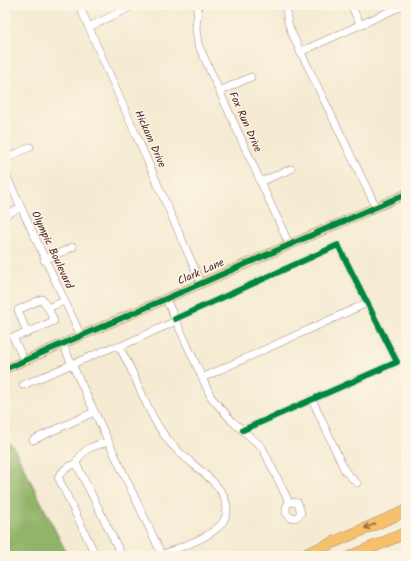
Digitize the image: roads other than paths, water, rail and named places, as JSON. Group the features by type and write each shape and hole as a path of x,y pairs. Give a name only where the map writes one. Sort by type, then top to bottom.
{"highway":[{"path":"302,556 406,511"},
{"path":"351,556 406,533"}],"main road":[{"name":"Clark Lane","path":"5,369 406,194"}],"street":[{"name":"Hickam Drive","path":"79,5 201,283"},
{"path":"89,27 135,5"},
{"name":"Fox Run Drive","path":"198,5 196,29 198,44 289,244"},
{"path":"288,5 288,23 300,52 376,207"},
{"path":"351,5 360,24"},
{"path":"300,52 404,5"},
{"path":"220,91 251,77"},
{"path":"5,159 30,147"},
{"path":"260,182 291,169"},
{"name":"Olympic Boulevard","path":"5,174 44,260 81,336"},
{"path":"5,215 20,208"},
{"path":"24,385 113,347 119,347 338,245 397,362 243,430"},
{"path":"44,260 73,247"},
{"path":"5,340 27,333 54,321 42,299 18,310 27,333"},
{"path":"166,299 211,397 232,421 262,447 289,502"},
{"path":"48,308 64,300"},
{"path":"202,378 368,303"},
{"path":"13,337 24,360"},
{"path":"62,343 160,555 206,537 216,530 226,517 227,506 224,496 215,484 169,442 157,424 119,347"},
{"path":"312,399 345,471 356,483"},
{"path":"32,440 94,412"},
{"path":"96,556 58,477 65,469 76,463 81,454 92,446 108,442"},
{"path":"76,463 122,556"}]}
